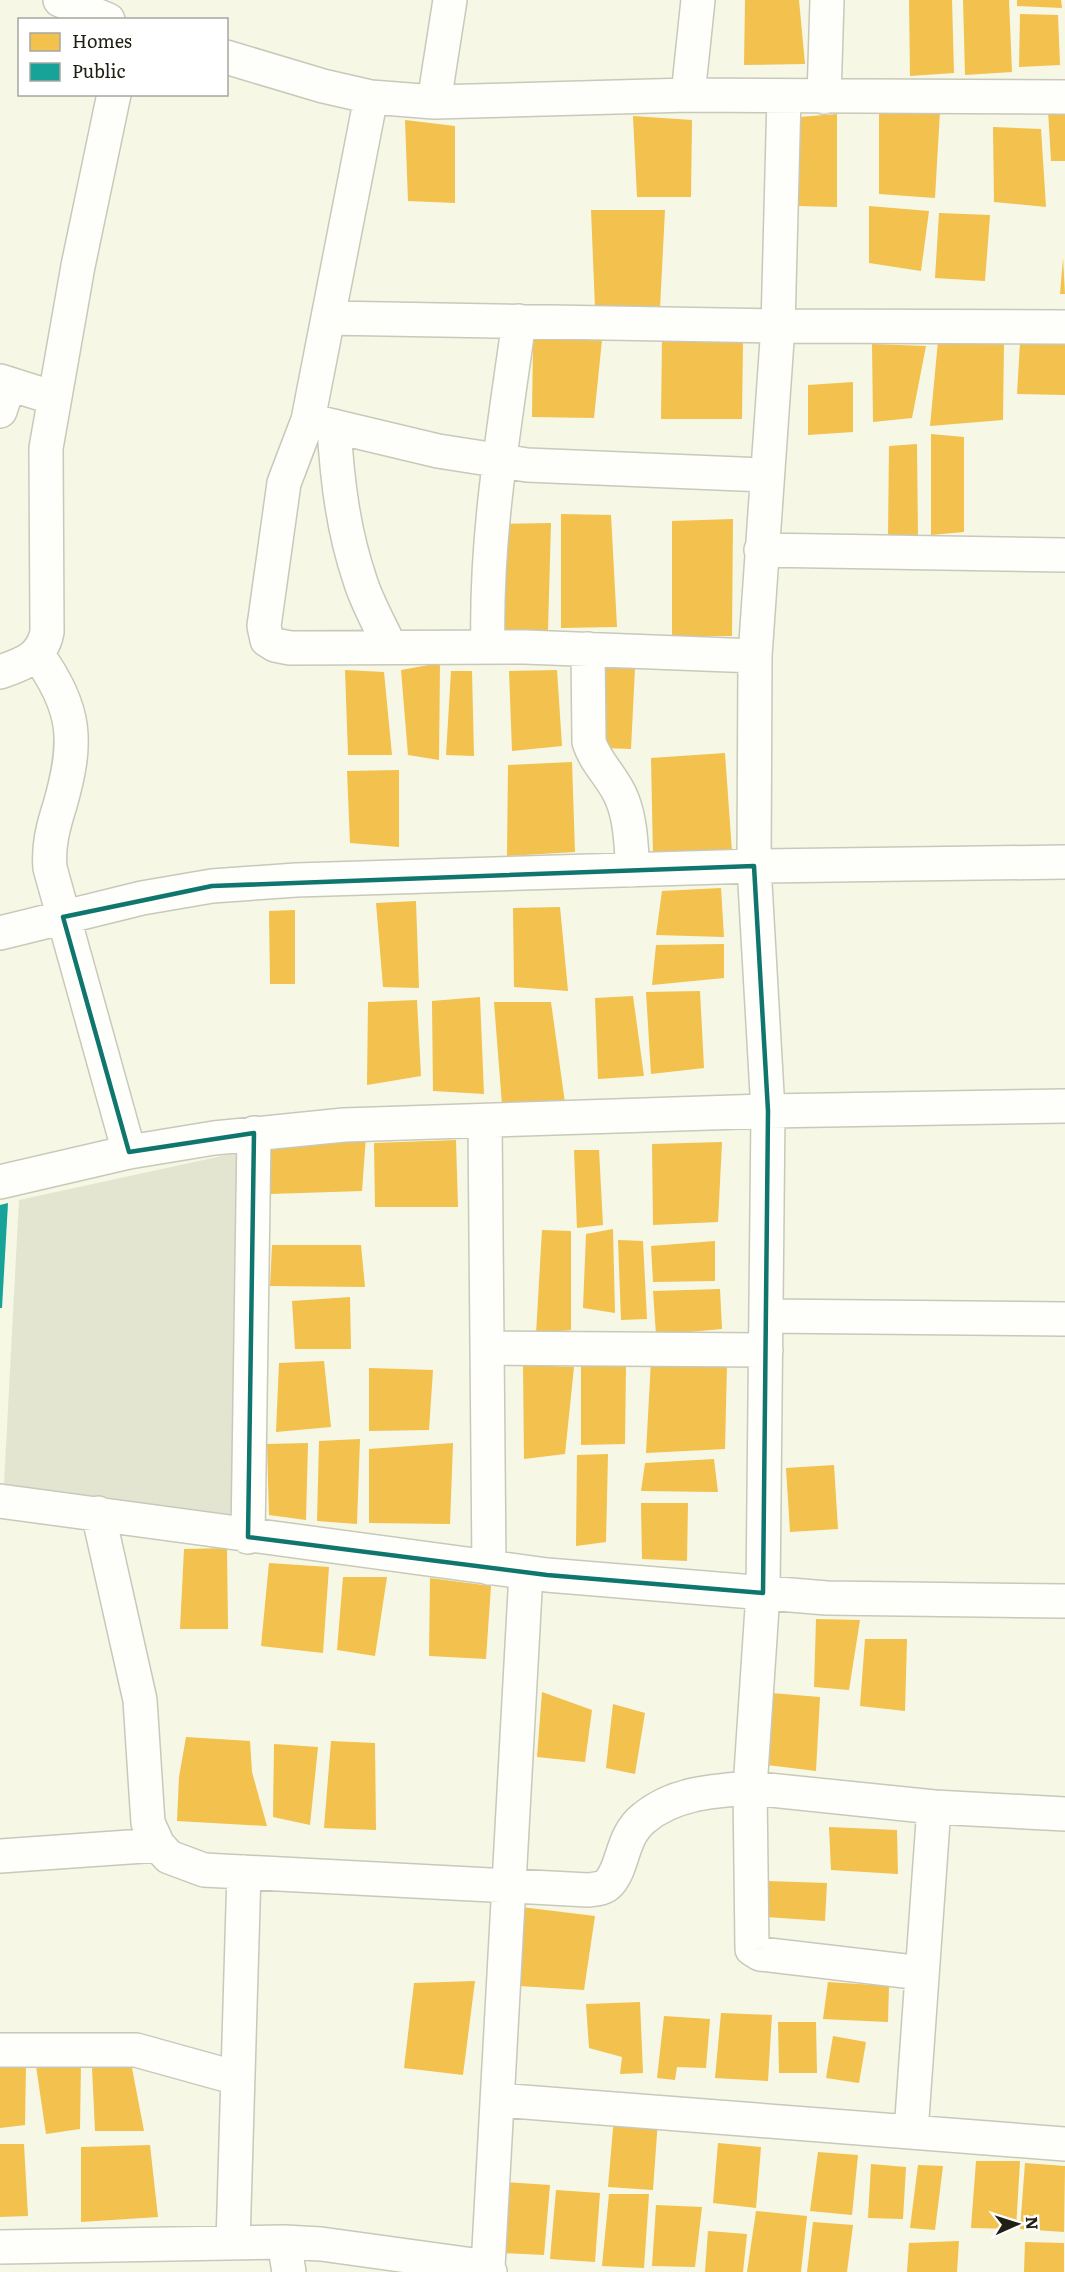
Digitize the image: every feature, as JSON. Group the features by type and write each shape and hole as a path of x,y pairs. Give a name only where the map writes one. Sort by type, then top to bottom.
{"street":[{"path":"60,0 103,18"},
{"path":"434,102 450,0"},
{"path":"688,95 698,0"},
{"path":"824,97 827,0"},
{"path":"228,58 323,86 371,97 434,102 688,95 1065,97"},
{"path":"0,672 23,663 37,654 44,645 47,632 46,448 114,96"},
{"path":"371,97 329,318 321,423 360,581 390,648"},
{"path":"784,97 778,326 754,656 754,866 768,1112 763,1593 750,1788 752,1949 760,1954 922,1973"},
{"path":"329,318 778,326 1065,327"},
{"path":"488,647 488,567 519,321"},
{"path":"3,392 54,398"},
{"path":"321,423 438,451 526,465 766,475"},
{"path":"321,423 285,483 264,626 267,640 275,645 290,648 588,649 754,656"},
{"path":"761,550 1065,555"},
{"path":"588,649 589,742 593,755 622,798 628,818 633,870"},
{"path":"37,654 55,678 70,719 73,746 69,772 48,851 63,917 129,1152"},
{"path":"0,933 142,898 212,886 307,880 754,866 1065,862"},
{"path":"0,1182 129,1152 254,1133 344,1125 768,1112 1065,1106"},
{"path":"485,1121 489,1568"},
{"path":"248,1537 254,1133"},
{"path":"766,1316 1065,1318"},
{"path":"487,1348 766,1350"},
{"path":"0,1502 98,1513 248,1537 526,1573 827,1598 1065,1602"},
{"path":"98,1513 140,1700 148,1824 158,1845 169,1857 204,1870 508,1886 601,1888 610,1882 630,1833 643,1818 660,1807 707,1791 750,1788 934,1807 1065,1814"},
{"path":"0,2247 232,2243 287,2257 321,2244 489,2269 526,1573"},
{"path":"911,2132 934,1807"},
{"path":"0,1856 158,1845"},
{"path":"232,2243 244,1872"},
{"path":"0,2050 136,2050 237,2078"},
{"path":"498,2100 1065,2144"}],"highlighted area":[{"path":"754,866 768,1111 763,1593 547,1575 248,1537 254,1133 129,1152 63,917 212,886"}],"green space":[{"path":"240,1152 239,1519 4,1484 19,1200"}],"building: Homes":[{"path":"745,0 799,0 805,64 744,65"},
{"path":"909,0 952,0 954,73 910,76"},
{"path":"963,0 1009,0 1012,72 965,75"},
{"path":"1017,0 1061,0 1062,8 1017,6"},
{"path":"1020,14 1058,15 1060,65 1019,67"},
{"path":"879,110 940,111 935,198 879,194"},
{"path":"1048,110 1065,111 1065,161 1051,161"},
{"path":"837,114 837,207 797,206 799,117"},
{"path":"633,116 692,120 691,197 637,197"},
{"path":"405,120 455,126 455,203 408,201"},
{"path":"993,127 1041,129 1046,207 994,202"},
{"path":"869,206 929,211 921,271 869,263"},
{"path":"591,210 665,210 660,308 595,308"},
{"path":"939,213 990,215 985,281 935,278"},
{"path":"1063,258 1065,294 1060,294"},
{"path":"533,340 602,340 594,418 532,417"},
{"path":"662,340 743,340 742,419 661,419"},
{"path":"938,341 1004,341 1003,420 930,426"},
{"path":"1020,343 1065,344 1065,395 1017,394"},
{"path":"872,344 926,346 912,418 873,422"},
{"path":"853,382 853,432 808,435 808,385"},
{"path":"931,434 964,437 964,532 931,535"},
{"path":"917,444 918,538 888,537 889,446"},
{"path":"561,514 611,515 617,627 561,628"},
{"path":"733,519 732,636 672,636 672,521"},
{"path":"551,523 548,630 497,632 501,524"},
{"path":"440,663 439,760 408,755 401,670"},
{"path":"635,668 631,749 602,748 601,669"},
{"path":"345,670 384,672 392,755 348,755"},
{"path":"557,670 562,746 512,751 509,671"},
{"path":"451,671 472,671 474,756 446,755"},
{"path":"725,753 732,852 653,854 651,758"},
{"path":"572,762 575,852 507,856 508,765"},
{"path":"399,770 399,847 350,843 347,771"},
{"path":"721,888 724,937 656,935 662,891"},
{"path":"416,901 419,988 383,987 376,903"},
{"path":"560,907 568,991 514,987 513,908"},
{"path":"295,910 295,984 270,984 269,911"},
{"path":"724,944 724,978 652,985 656,945"},
{"path":"700,991 704,1068 651,1074 646,992"},
{"path":"633,996 644,1076 598,1079 595,998"},
{"path":"480,997 484,1094 433,1091 432,1001"},
{"path":"417,1000 421,1076 367,1085 368,1002"},
{"path":"494,1002 551,1002 565,1103 502,1105"},
{"path":"366,1136 362,1191 270,1194 270,1145"},
{"path":"456,1140 458,1207 375,1207 374,1143"},
{"path":"722,1142 718,1222 653,1225 652,1144"},
{"path":"574,1150 599,1150 603,1225 577,1228"},
{"path":"613,1229 615,1313 583,1308 586,1234"},
{"path":"542,1230 571,1231 571,1330 536,1334"},
{"path":"618,1240 643,1241 647,1319 621,1320"},
{"path":"715,1241 715,1281 653,1282 651,1246"},
{"path":"272,1245 361,1245 365,1287 270,1286"},
{"path":"720,1289 722,1329 656,1335 653,1291"},
{"path":"350,1297 351,1349 295,1349 292,1301"},
{"path":"651,1360 727,1364 725,1449 646,1453"},
{"path":"324,1361 331,1427 276,1432 279,1363"},
{"path":"581,1363 626,1364 625,1444 581,1445"},
{"path":"523,1365 574,1367 565,1454 524,1459"},
{"path":"369,1368 433,1370 429,1430 369,1431"},
{"path":"360,1439 357,1524 317,1521 319,1441"},
{"path":"308,1443 306,1520 269,1515 267,1444"},
{"path":"453,1443 450,1524 369,1523 369,1449"},
{"path":"608,1454 606,1542 576,1546 577,1455"},
{"path":"714,1459 718,1492 641,1491 645,1463"},
{"path":"834,1465 838,1529 790,1532 786,1468"},
{"path":"641,1503 688,1503 687,1561 642,1559"},
{"path":"227,1548 228,1629 180,1629 184,1549"},
{"path":"269,1563 329,1567 323,1653 261,1646"},
{"path":"343,1577 387,1577 375,1656 337,1650"},
{"path":"430,1578 491,1586 486,1659 429,1656"},
{"path":"816,1619 860,1620 849,1690 814,1687"},
{"path":"865,1639 907,1639 905,1711 860,1706"},
{"path":"542,1692 592,1710 585,1762 537,1757"},
{"path":"771,1693 820,1697 816,1771 767,1765"},
{"path":"613,1704 645,1713 635,1774 606,1768"},
{"path":"186,1737 250,1741 252,1772 267,1826 177,1821 179,1777"},
{"path":"331,1741 375,1743 376,1830 324,1828"},
{"path":"274,1744 318,1747 310,1825 273,1817"},
{"path":"829,1827 897,1830 898,1874 831,1870"},
{"path":"767,1881 827,1883 825,1921 766,1917"},
{"path":"521,1907 595,1916 584,1990 519,1986"},
{"path":"475,1981 463,2075 404,2068 414,1983"},
{"path":"828,1982 889,1986 888,2022 823,2019"},
{"path":"640,2002 643,2073 620,2074 622,2057 589,2048 586,2004"},
{"path":"721,2013 772,2015 768,2081 715,2078"},
{"path":"664,2016 710,2019 706,2068 677,2067 675,2080 657,2078"},
{"path":"778,2022 816,2022 817,2073 779,2073"},
{"path":"833,2036 866,2042 859,2083 826,2078"},
{"path":"81,2061 80,2129 46,2134 36,2066"},
{"path":"26,2065 25,2125 0,2128 0,2068"},
{"path":"92,2068 132,2068 144,2131 95,2131"},
{"path":"614,2117 658,2120 653,2190 608,2187"},
{"path":"718,2143 761,2147 756,2208 713,2203"},
{"path":"0,2144 24,2144 28,2216 0,2217"},
{"path":"150,2145 158,2217 81,2222 81,2147"},
{"path":"818,2152 858,2155 852,2215 810,2211"},
{"path":"976,2161 1020,2161 1016,2229 971,2228"},
{"path":"1025,2163 1065,2166 1064,2232 1020,2229"},
{"path":"871,2164 906,2167 903,2219 868,2218"},
{"path":"918,2165 943,2166 935,2230 910,2228"},
{"path":"505,2182 550,2185 544,2255 500,2253"},
{"path":"556,2190 600,2193 595,2262 550,2259"},
{"path":"609,2194 649,2194 644,2268 602,2266"},
{"path":"656,2205 702,2207 695,2267 652,2266"},
{"path":"756,2211 807,2216 801,2272 747,2272"},
{"path":"813,2222 853,2225 847,2272 807,2272"},
{"path":"708,2231 747,2234 743,2272 705,2272"},
{"path":"959,2241 957,2272 907,2272 909,2243"},
{"path":"1025,2242 1064,2243 1064,2272 1024,2272"}],"building: Public":[{"path":"8,1203 2,1308 0,1308 0,1205"}]}
